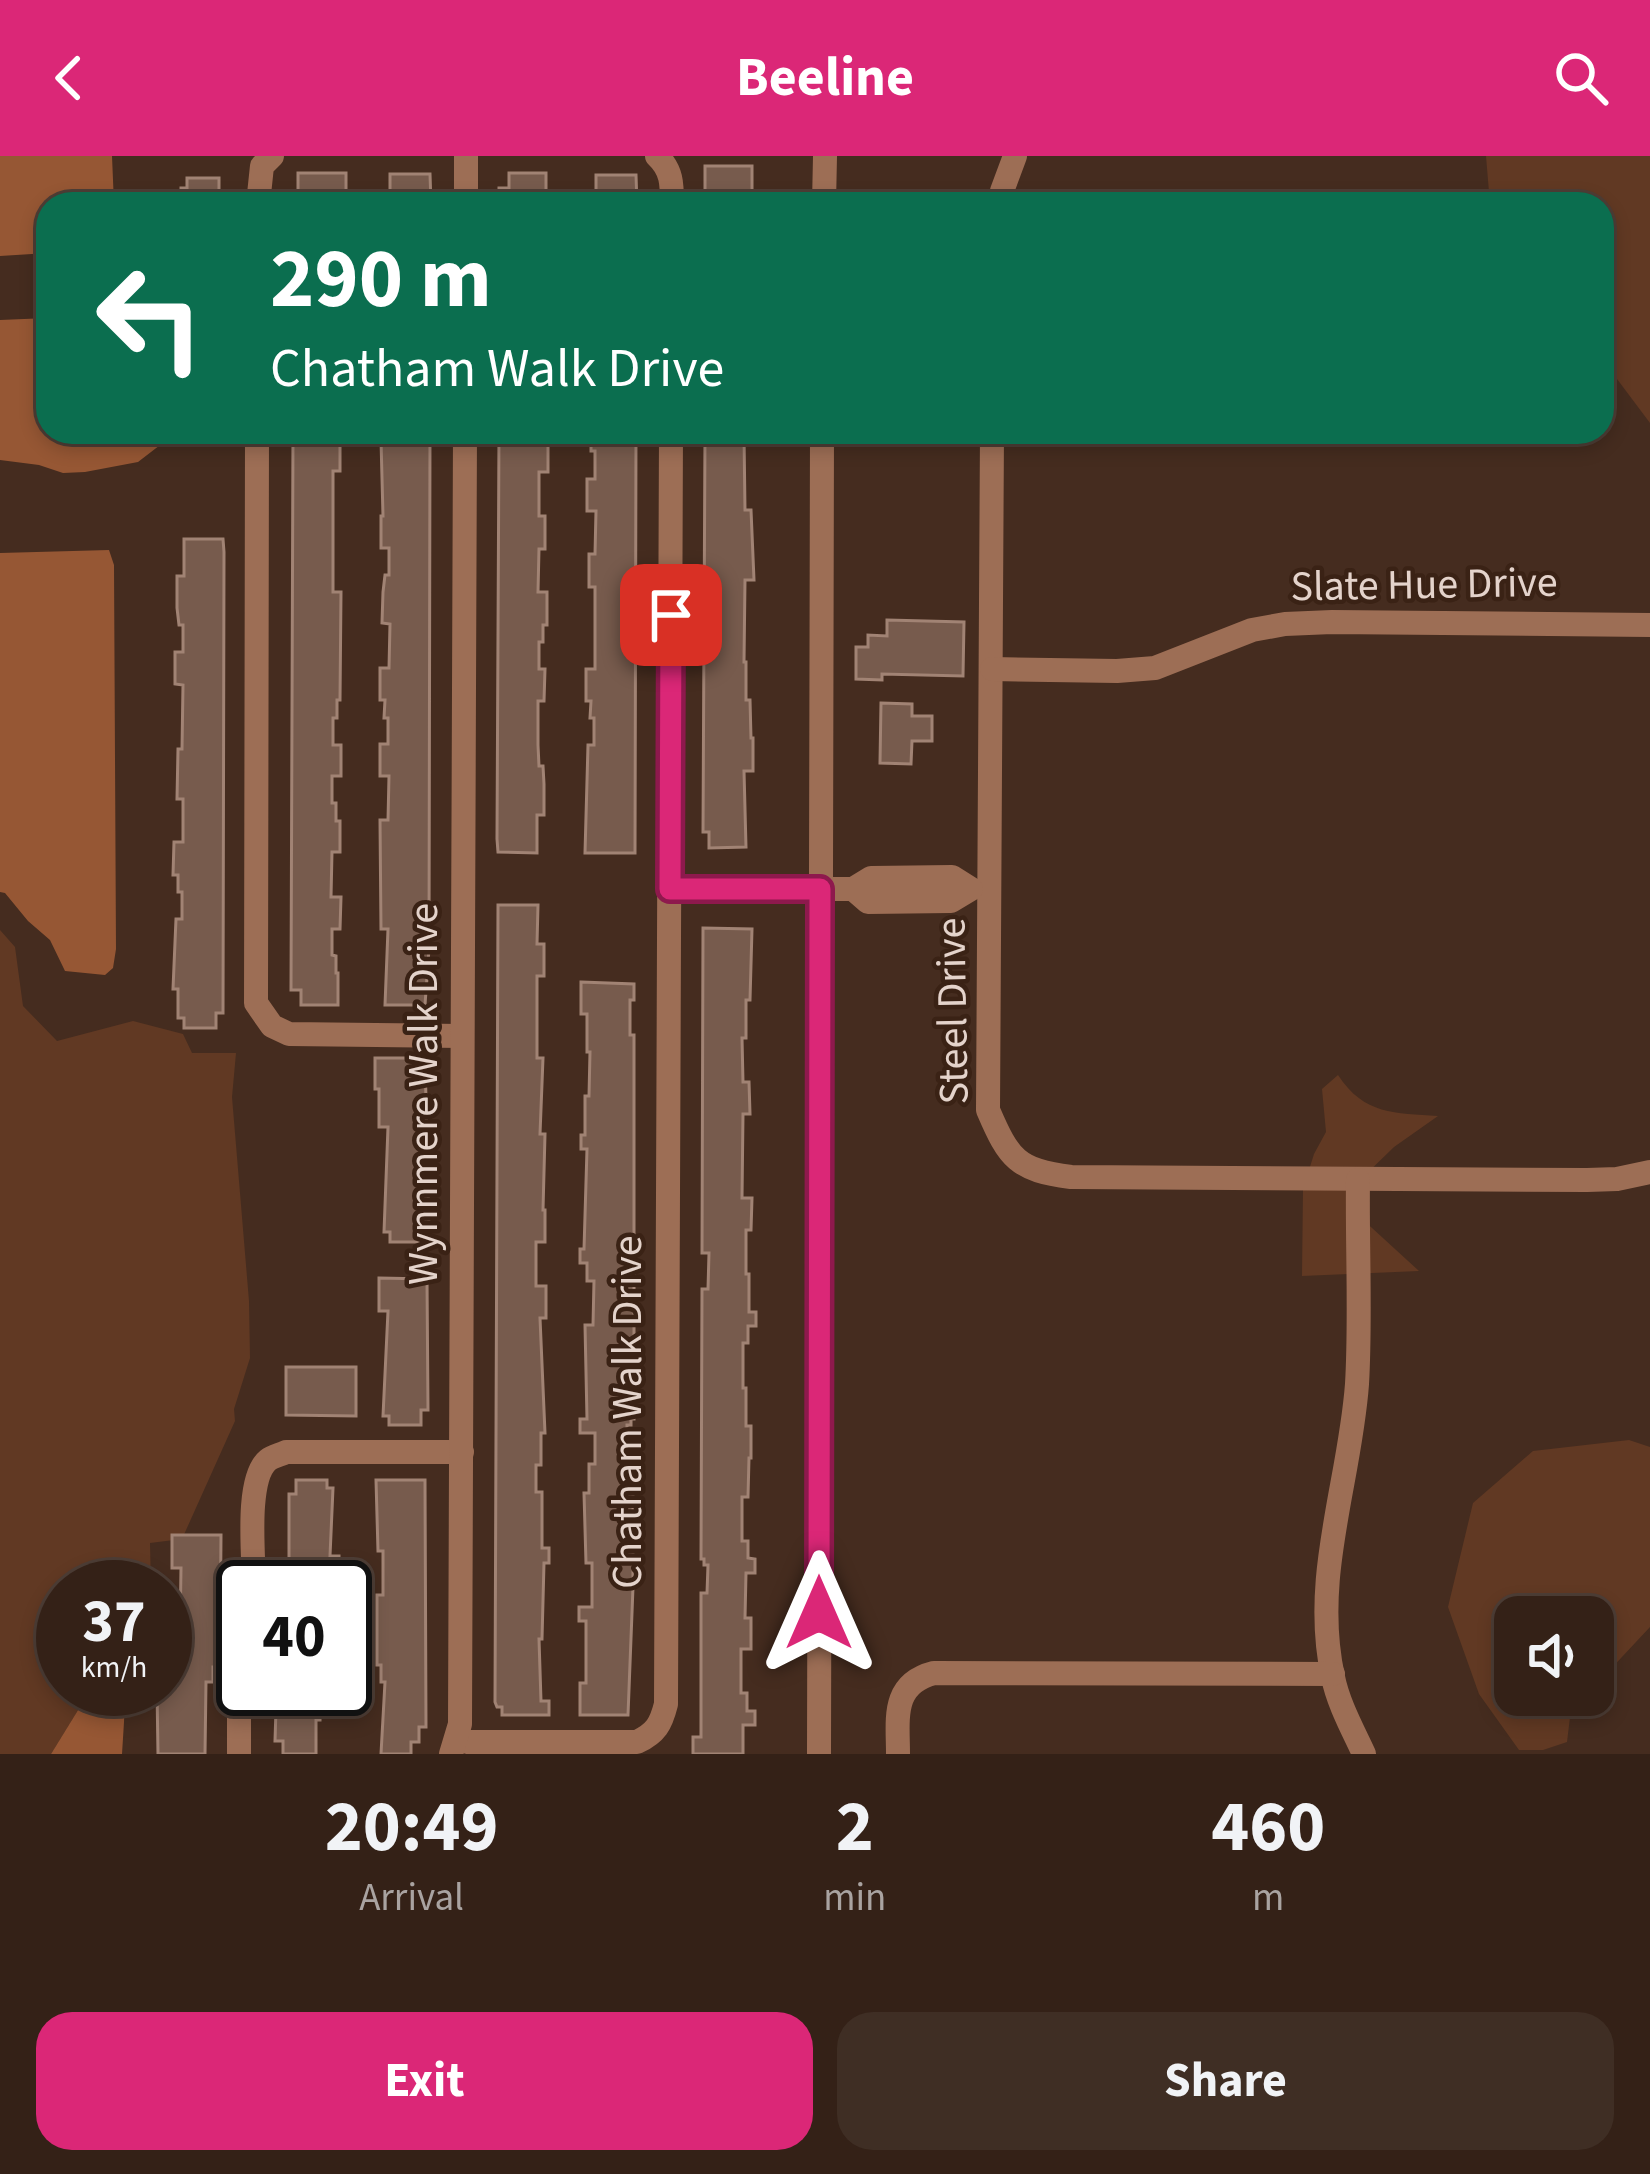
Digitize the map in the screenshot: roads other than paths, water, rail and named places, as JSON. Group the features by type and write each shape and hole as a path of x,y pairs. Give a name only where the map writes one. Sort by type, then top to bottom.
{"street":[{"path":"259,192 262,166 272,156"},
{"path":"466,156 466,192"},
{"path":"657,156 672,179 672,192"},
{"path":"824,192 825,156"},
{"path":"1002,192 1015,156"},
{"path":"257,444 256,1004 272,1026 290,1034 462,1036"},
{"name":"Wynnmere Walk Drive","path":"454,1746 460,1724 465,444"},
{"name":"Chatham Walk Drive","path":"454,1746 468,1742 637,1742 653,1734 666,1704 671,444"},
{"path":"819,1754 822,444"},
{"name":"Steel Drive","path":"992,444 992,669 981,889 988,1110 1012,1156 1034,1172 1071,1178 1587,1180 1650,1172"},
{"name":"Slate Hue Drive","path":"992,669 1155,668 1252,630 1285,624 1650,625"},
{"path":"670,889 853,889 868,902 951,901 981,889"},
{"path":"1358,1180 1357,1382 1331,1536 1326,1611 1333,1674 1364,1754"},
{"path":"254,1560 254,1494 267,1461 286,1452 462,1452"},
{"path":"898,1754 898,1706 919,1677 934,1673 1333,1674"},
{"path":"238,1716 239,1754"}]}
